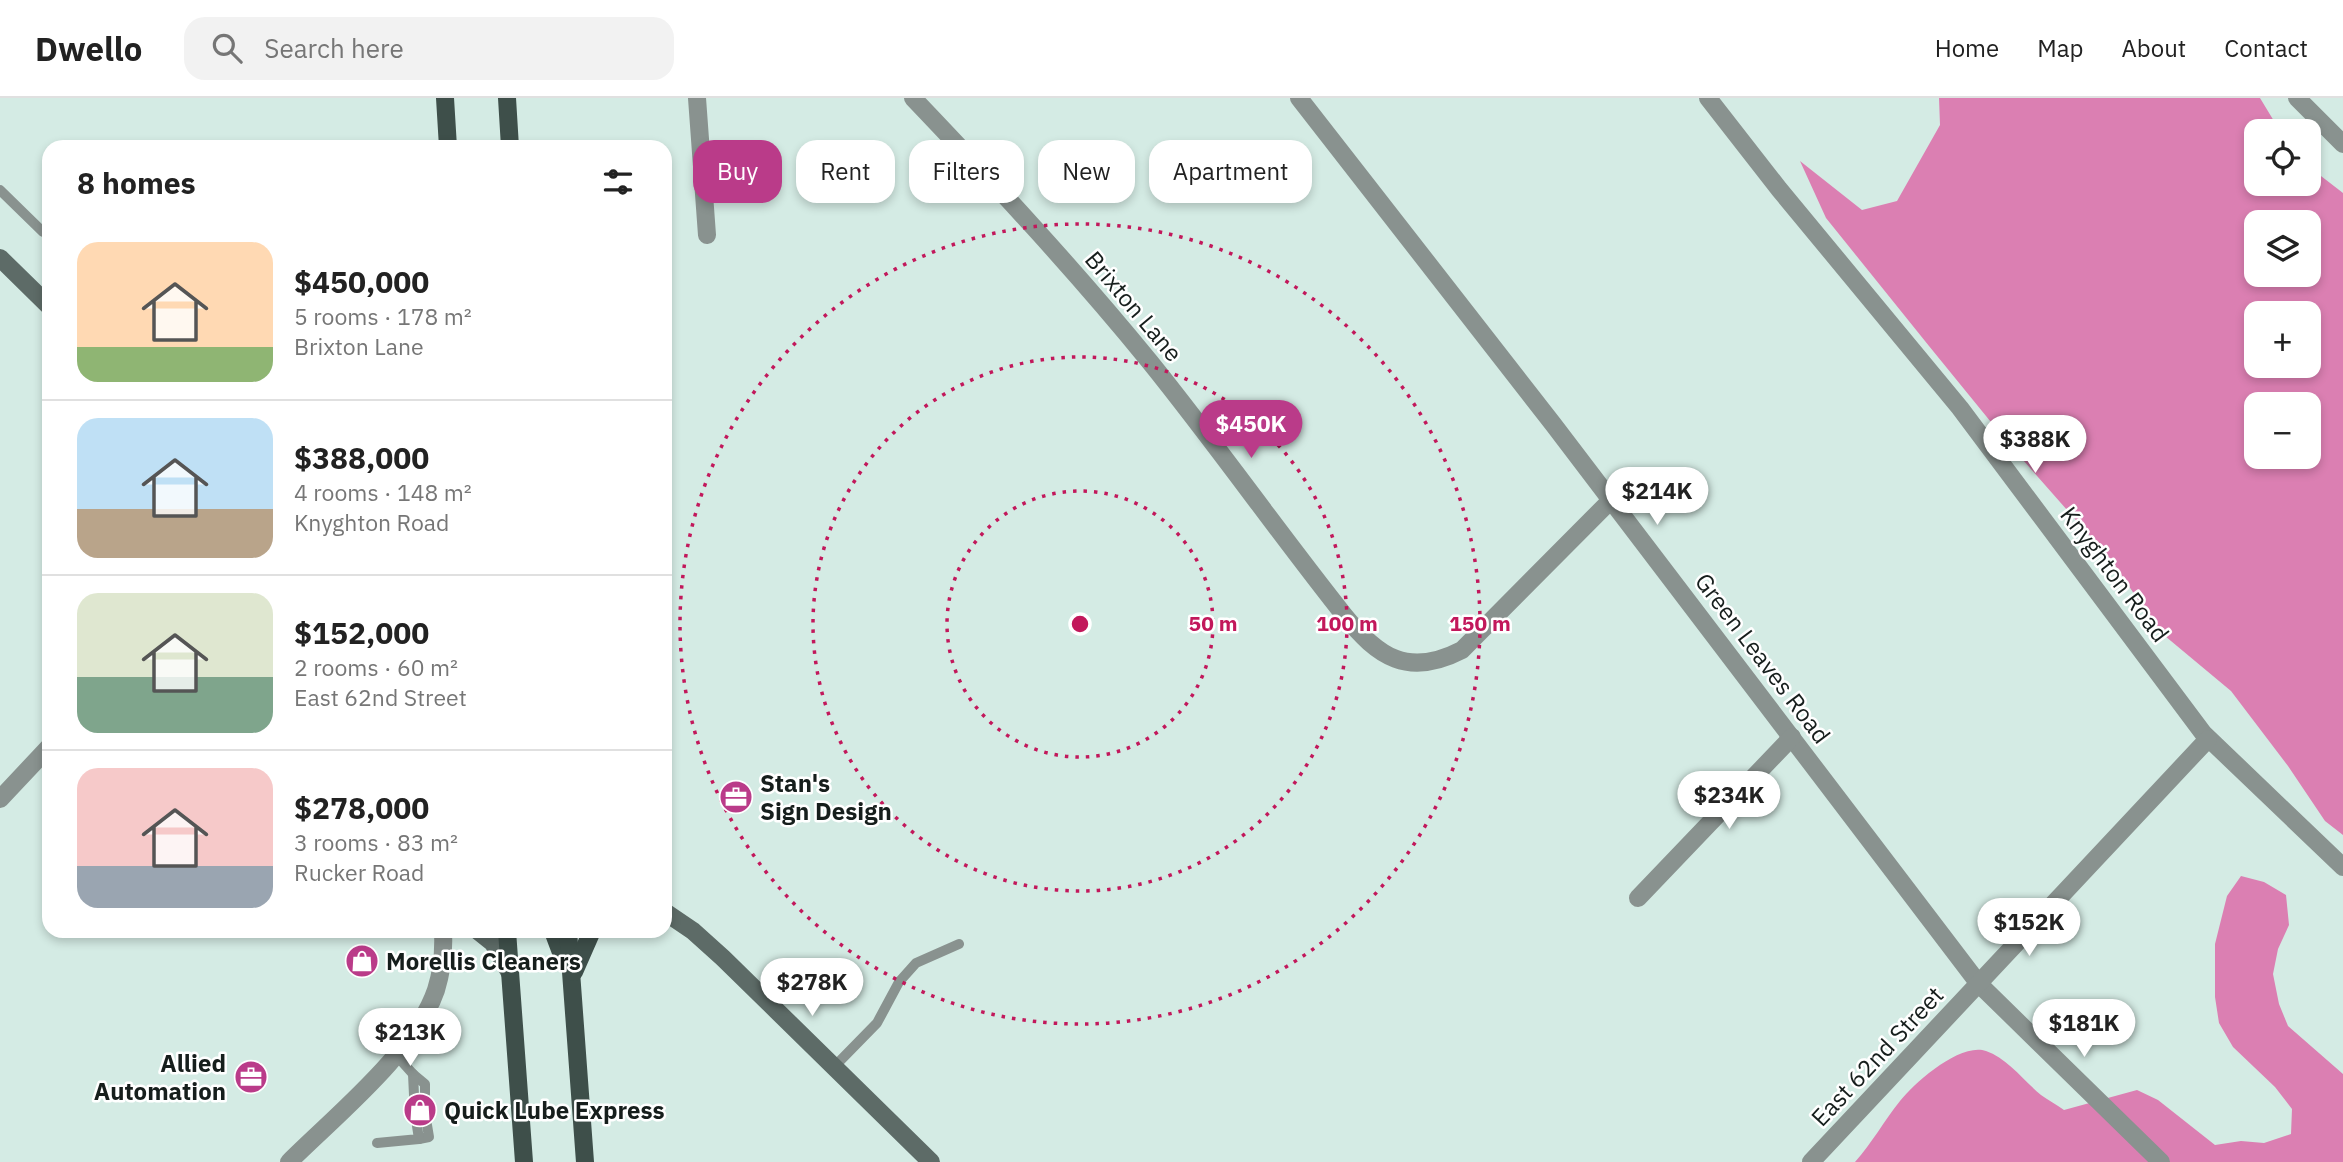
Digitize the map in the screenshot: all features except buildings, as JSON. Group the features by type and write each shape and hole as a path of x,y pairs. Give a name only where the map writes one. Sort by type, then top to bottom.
{"main road":[{"path":"445,98 448,140"},
{"path":"507,98 510,140"},
{"path":"508,938 524,1162"},
{"path":"556,938 571,979"},
{"path":"568,938 584,1162"},
{"path":"571,979 589,938"}],"street":[{"path":"697,98 707,235"},
{"name":"Brixton Lane","path":"912,98 1031,224 1118,324 1198,423 1344,615 1366,642 1380,652 1396,659 1421,662 1446,658 1462,650 1611,500"},
{"name":"Green Leaves Road","path":"1299,98 1611,500 1979,984 2161,1162"},
{"name":"Knyghton Road","path":"1708,98 1967,417 2208,739 2343,867"},
{"path":"2297,98 2343,144"},
{"path":"0,258 42,299"},
{"path":"1638,898 1792,737"},
{"name":"East 62nd Street","path":"1811,1162 2208,739"},
{"path":"0,799 42,754"},
{"path":"672,917 705,942 930,1162"},
{"path":"289,1162 396,1055 414,1033 436,992 442,964 443,938"},
{"path":"487,938 493,943 510,973"}],"lane":[{"path":"0,190 42,231"},
{"path":"833,1068 877,1023 899,982 916,963 959,944"},
{"path":"396,1055 425,1084 420,1095"},
{"path":"377,1143 419,1139 422,1126"}],"shaded area":[{"path":"1939,98 2260,98 2273,119 2244,119 2244,196 2321,196 2321,176 2343,193 2343,835 2325,821 2288,766 2231,691 2159,631 2112,561 2008,443 1826,218 1800,161 1862,210 1897,201 1940,125"},
{"path":"2241,876 2264,882 2286,895 2289,925 2278,949 2273,974 2279,1004 2288,1026 2343,1074 2343,1162 1855,1162 1900,1101 1916,1084 1952,1058 1976,1050 1994,1054 2041,1095 2064,1110 2137,1090 2158,1100 2215,1145 2241,1141 2264,1143 2291,1134 2292,1109 2275,1087 2233,1047 2219,1023 2215,997 2215,944 2227,896"}],"place":[{"name":"Stan's Sign Design","path":"736,797"},
{"name":"Morellis Cleaners","path":"362,961"},
{"name":"Allied Automation","path":"251,1077"},
{"name":"Quick Lube Express","path":"420,1110"}]}
